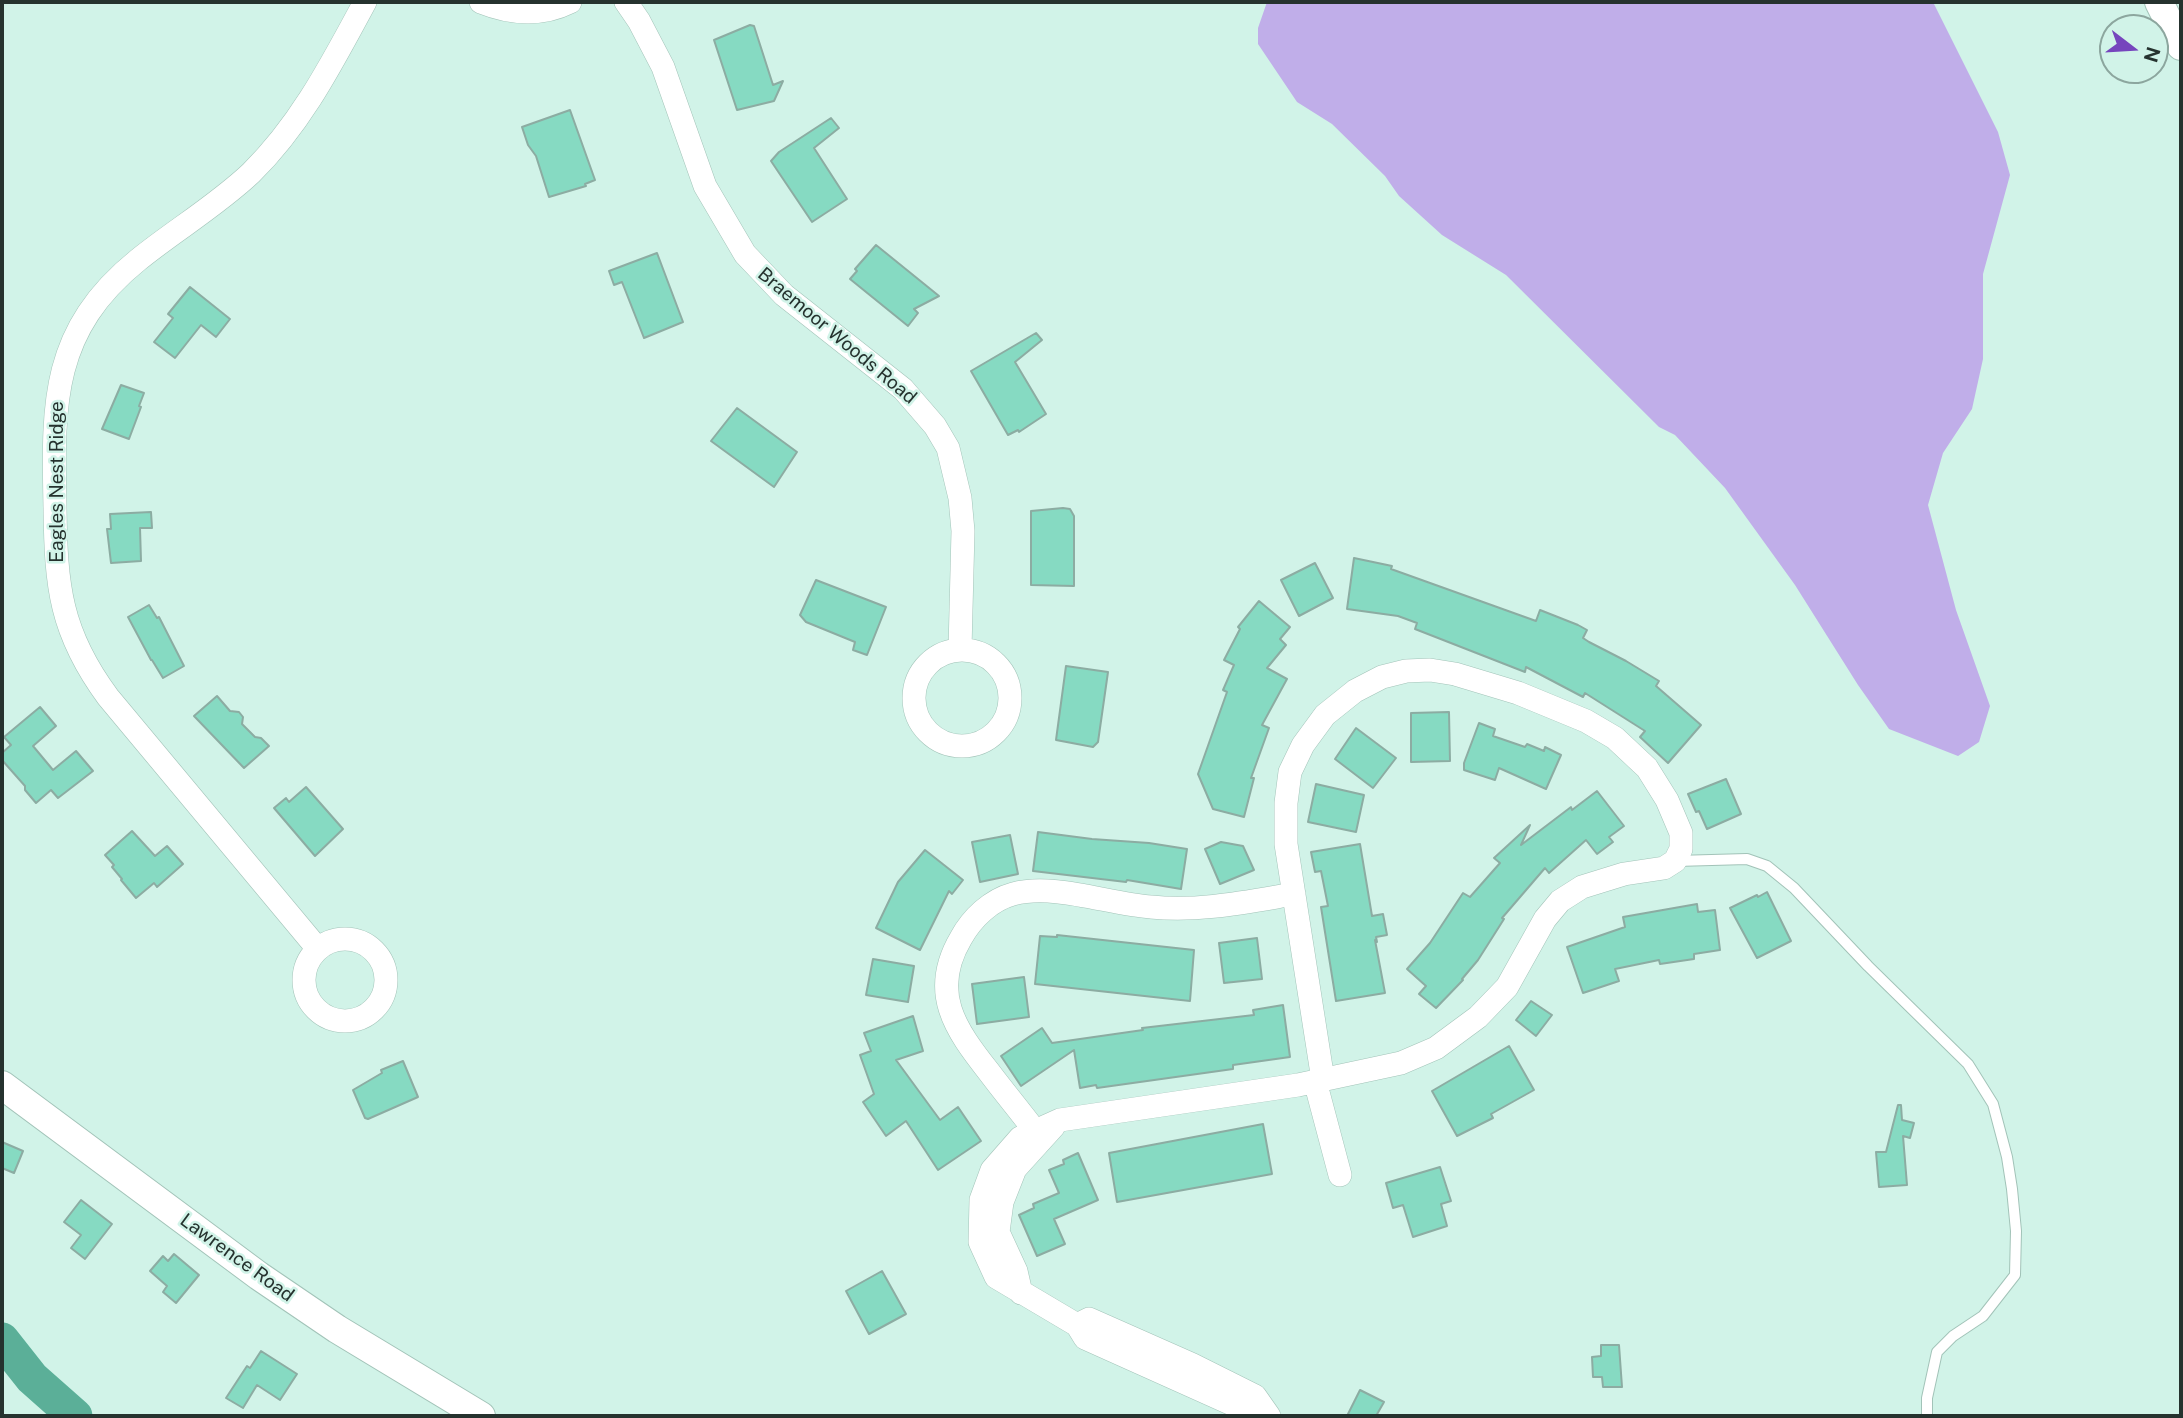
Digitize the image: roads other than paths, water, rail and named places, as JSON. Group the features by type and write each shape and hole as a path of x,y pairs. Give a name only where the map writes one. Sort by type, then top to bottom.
{"street":[{"name":"Eagles Nest Ridge","path":"317,950 108,697 82,659 68,624 58,586 53,441 58,382 66,355 97,302 115,279 226,195 278,144 317,88 365,2"},
{"path":"481,2 510,12 525,13 555,9 570,2"},
{"name":"Braemoor Woods Road","path":"626,2 663,67 705,186 745,254 784,295 903,388 920,405 948,448 960,498 963,531 960,649"},
{"path":"2159,2 2181,46"},
{"path":"960,649 973,650 992,660 1005,675 1010,694 1007,714 997,731 981,742 962,746 943,743 925,729 915,710 913,699 918,677 931,660 949,650 960,649"},
{"path":"1246,1416 1241,1408 1084,1338 1077,1325 996,1277 980,1242 981,1200 992,1170 1020,1138 1060,1120 1319,1080 1401,1063 1436,1048 1478,1017 1507,987 1545,919 1560,901 1582,887 1624,874 1664,868 1675,861 1681,849 1681,833 1667,800 1647,768 1615,738 1586,722 1518,693 1455,674 1430,670 1406,671 1382,677 1355,691 1325,715 1303,745 1290,772 1286,803 1286,844 1319,1080 1340,1175"},
{"path":"1035,1131 958,1032 949,1012 946,992 954,949 979,915 996,901 1014,894 1042,891 1149,907 1181,909 1294,894"},
{"name":"Lawrence Road","path":"2,1085 259,1276 337,1329 481,1416"},
{"path":"1021,1293 1016,1271 998,1232 1002,1202 1015,1169 1060,1120"},
{"path":"1077,1325 1089,1319 1193,1365 1255,1396 1269,1416"}],"lane":[{"path":"1675,861 1747,859 1767,866 1794,888 1868,966 1968,1064 1993,1104 2007,1157 2012,1189 2016,1231 2015,1275 1983,1316 1954,1336 1937,1352 1927,1398 1927,1416"}],"waterway":[{"path":"2,1340 32,1378 75,1416"}]}
